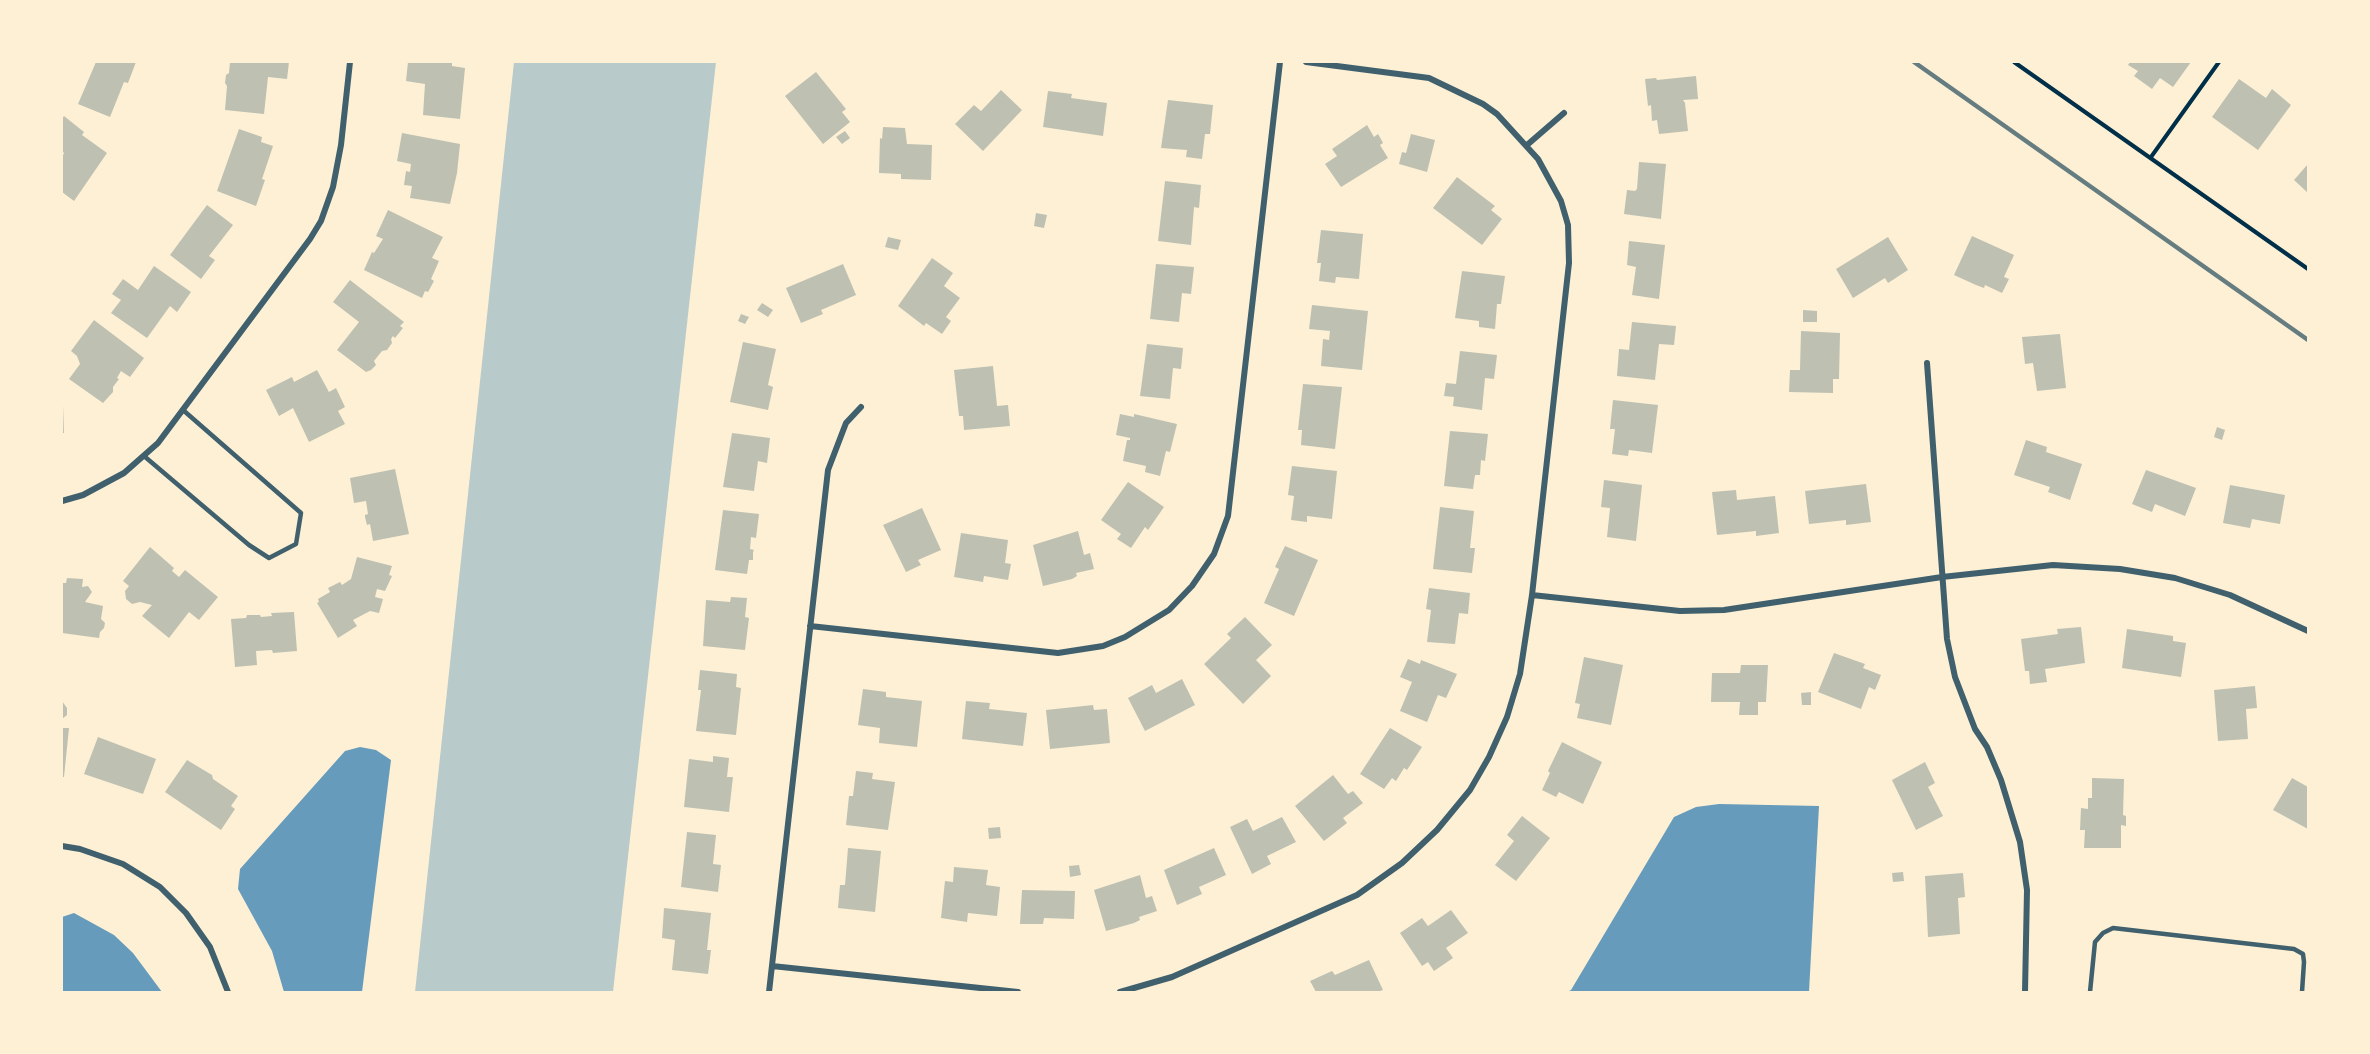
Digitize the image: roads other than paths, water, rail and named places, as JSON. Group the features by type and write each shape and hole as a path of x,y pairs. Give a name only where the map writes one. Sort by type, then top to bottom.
{"street":[{"path":"62,501 83,495 124,473 158,443 310,239 321,221 333,187 341,145 350,62"},
{"path":"810,626 1058,653 1103,646 1125,637 1169,610 1192,586 1214,554 1228,516 1280,62"},
{"path":"1120,993 1172,977 1357,895 1402,863 1437,830 1470,790 1489,758 1507,717 1520,674 1532,595 1569,263 1568,225 1561,201 1538,159 1527,145 1497,114 1483,104 1429,78 1306,62"},
{"path":"1527,145 1564,112"},
{"path":"1927,363 1947,639 1954,677 2001,780 2020,842 2027,890 2025,993"},
{"path":"769,993 828,470 846,423 861,407"},
{"path":"1532,595 1680,611 1724,610 1942,577 2053,565 2120,569 2175,578 2230,596 2308,631"},
{"path":"62,846 80,849 123,864 160,887 186,913 210,947 228,993"},
{"path":"772,966 1018,993"}],"lane":[{"path":"144,456 249,545 269,558 296,544 301,513 183,410"},
{"path":"2090,990 2095,942 2103,933 2113,928 2294,949 2303,954 2302,993"}],"water":[{"path":"360,747 376,750 391,760 362,992 284,992 272,951 238,889 240,869 345,751"},
{"path":"1719,804 1819,806 1809,992 1567,992 1571,990 1674,817 1696,807"},
{"path":"74,913 114,935 133,953 162,992 62,992 62,917"}],"railway":[{"path":"1914,62 2308,340"}]}
